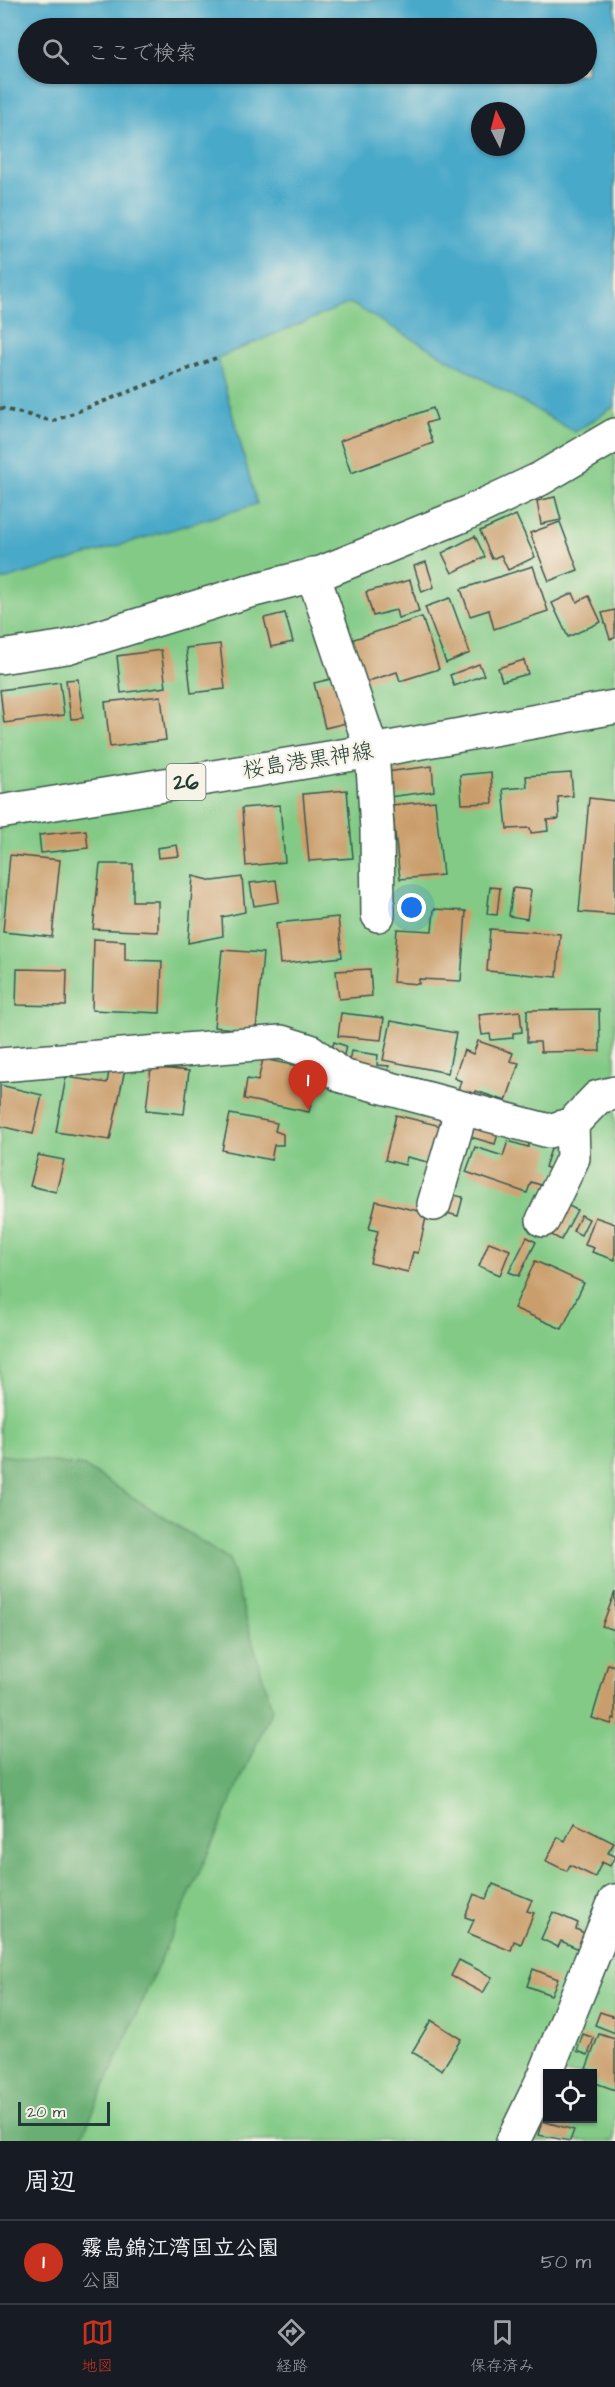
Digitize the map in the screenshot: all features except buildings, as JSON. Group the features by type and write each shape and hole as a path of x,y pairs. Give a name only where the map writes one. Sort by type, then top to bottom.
{"street":[{"path":"0,657 67,647 321,573 471,511 612,445"},
{"path":"312,574 372,751 377,830 378,915"},
{"name":"桜島港黒神線","path":"0,812 372,751 615,707"},
{"path":"0,1065 281,1042 310,1051 342,1076 549,1131 572,1124 598,1097 615,1093"},
{"path":"434,1204 462,1108"},
{"path":"543,1220 573,1158 572,1124"},
{"path":"513,2141 545,2075 615,1901"}],"path":[{"path":"0,408 53,421 216,358"}],"green space":[{"path":"0,0 615,0 615,2141 0,2141"},
{"path":"0,1455 84,1466 229,1559 272,1709 80,2141 0,2141"}],"water":[{"path":"0,0 615,0 615,406 575,432 350,303 217,358 257,504 0,581"}],"place":[{"name":"霧島錦江湾国立公園","path":"308,1110"}]}
